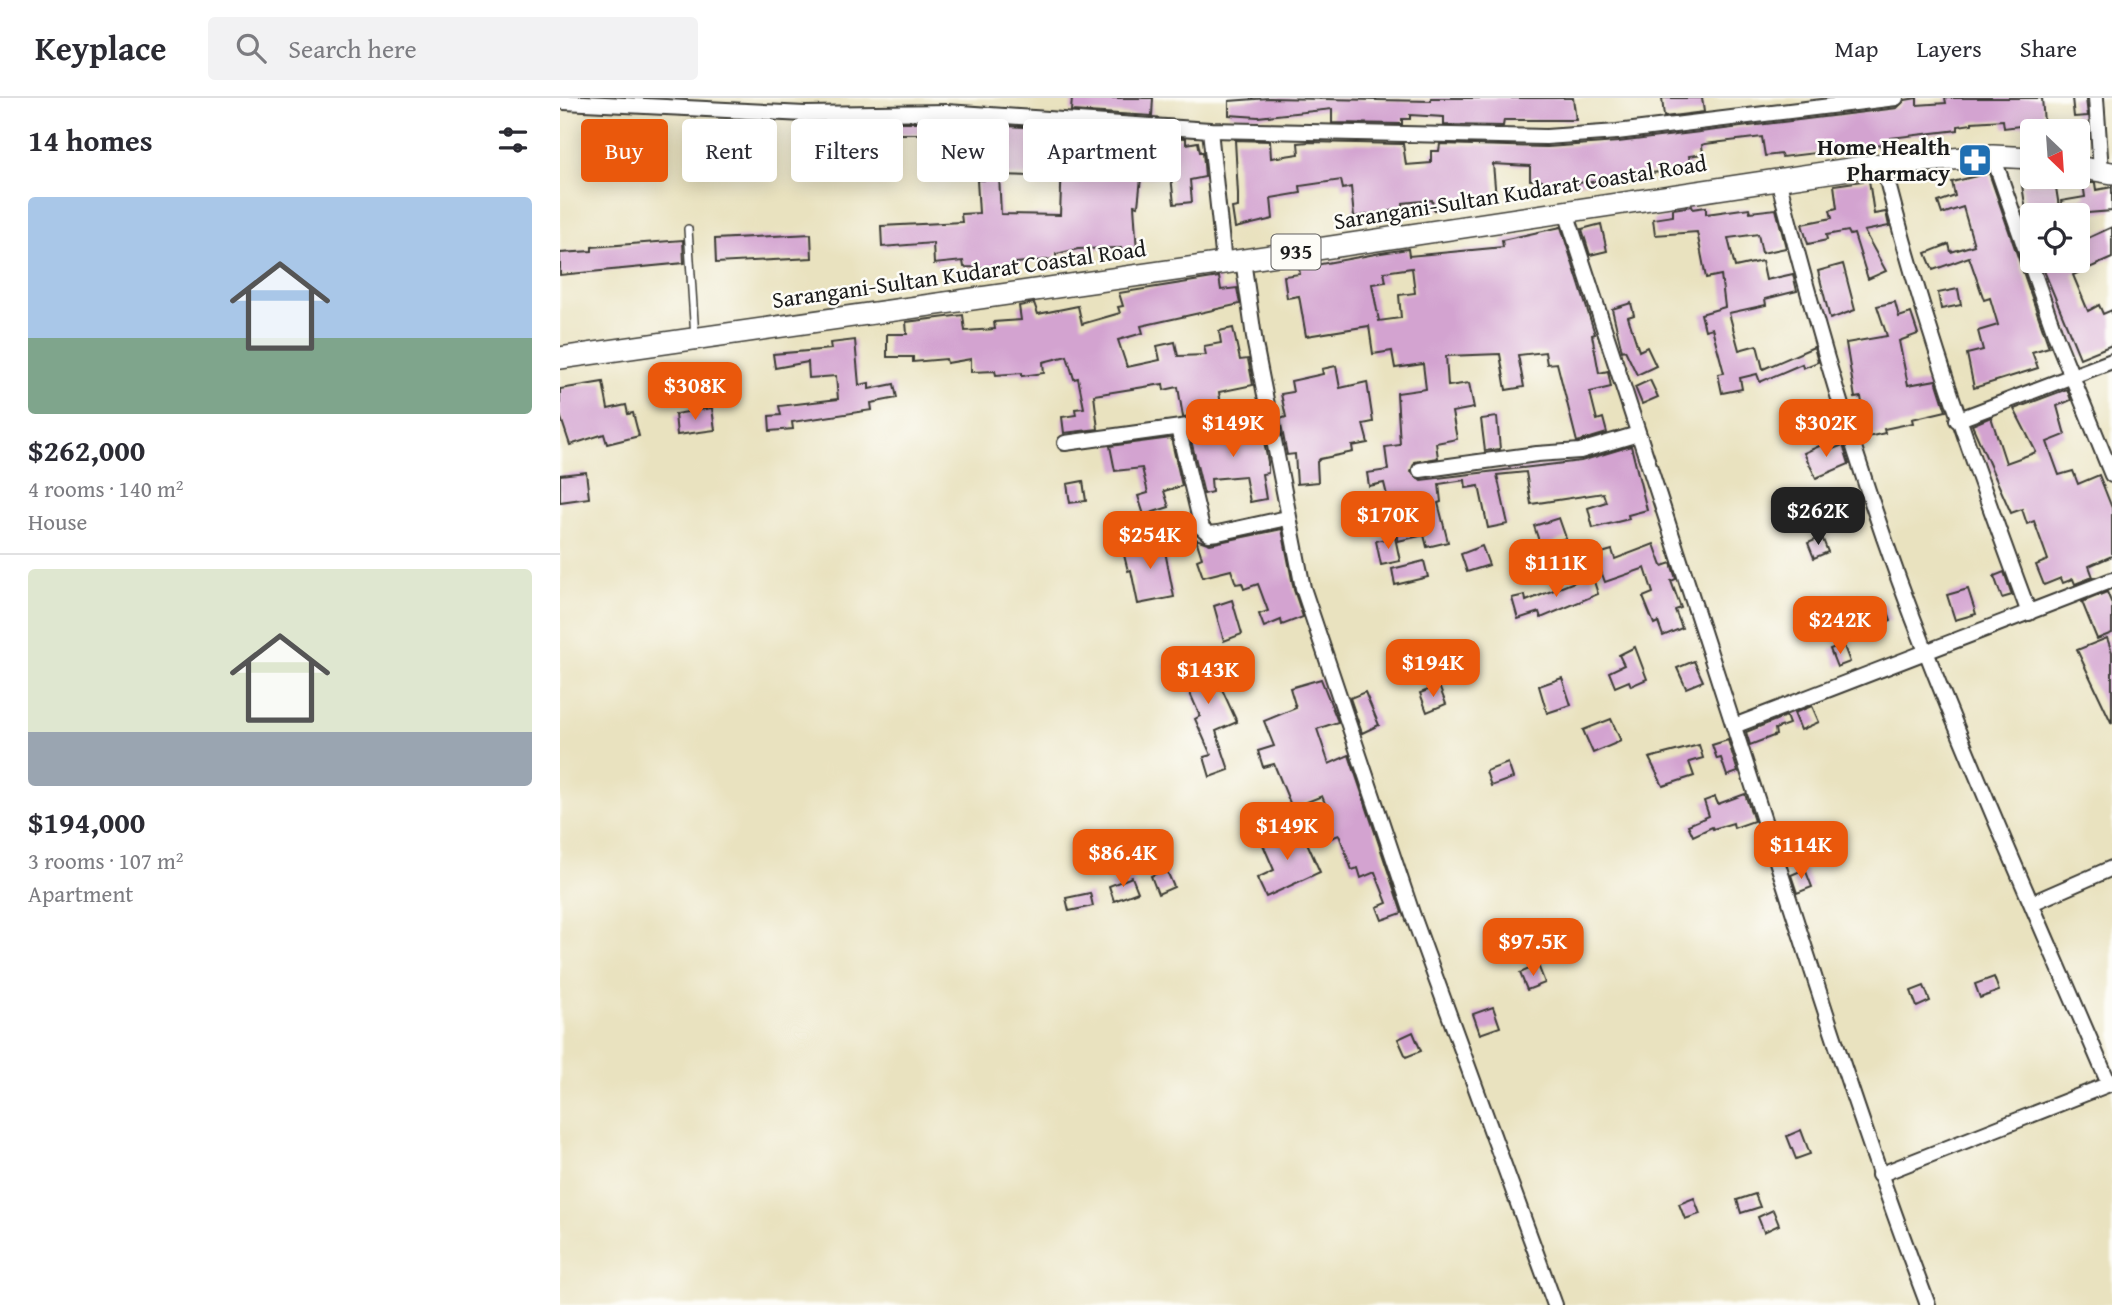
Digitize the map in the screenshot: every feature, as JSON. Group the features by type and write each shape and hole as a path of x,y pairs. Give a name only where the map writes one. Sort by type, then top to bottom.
{"main road":[{"name":"Sarangani-Sultan Kudarat Coastal Road","path":"560,358 1233,262 1883,164 1993,156 2020,157"}],"street":[{"path":"564,102 805,114 947,112 1210,130 1546,137 1617,132 1896,98"},
{"path":"2096,98 2107,172"},
{"path":"1210,130 1233,262 1268,415 1295,560 1336,693 1381,813 1484,1117 1555,1305"},
{"path":"1993,156 2072,375 2112,475"},
{"path":"1883,164 1908,262 1957,420 2029,613"},
{"path":"1778,179 1809,301 1849,433 1926,653 2111,1083 1879,1175"},
{"path":"1566,212 1734,726 1822,1009 1879,1175 1928,1305"},
{"path":"1957,420 2112,361"},
{"path":"1065,443 1268,415"},
{"path":"1178,428 1202,528 1209,534 1287,518"},
{"path":"1420,470 1580,451 1638,434"},
{"path":"1734,726 2112,580"},
{"path":"2032,903 2112,868"}],"lane":[{"path":"688,229 695,338"}],"building":[{"path":"1072,98 1153,98 1152,116 1071,111"},
{"path":"1269,98 1431,101 1431,98 1573,98 1576,120 1504,120 1503,126 1444,125 1444,117 1410,115 1410,119 1402,119 1402,124 1332,123 1332,109 1258,117 1229,115 1229,101"},
{"path":"1662,98 1702,98 1704,112 1664,117"},
{"path":"1917,98 1917,105 1946,103 1945,98 2042,98 2044,119 2020,119 2020,126 2004,128 2003,120 1972,122 1958,126 1958,130 1890,138 1891,144 1782,157 1781,154 1765,156 1762,137 1705,144 1702,145 1703,154 1689,156 1691,169 1610,177 1610,180 1591,182 1543,185 1542,180 1530,180 1530,166 1493,164 1496,198 1434,210 1432,200 1403,203 1403,209 1354,217 1351,187 1343,189 1341,180 1300,186 1301,193 1271,198 1273,219 1235,228 1232,208 1238,207 1238,194 1235,140 1270,141 1271,158 1299,154 1298,143 1403,144 1406,165 1431,163 1431,151 1439,151 1440,144 1547,147 1618,142 1897,108 1905,100"},
{"path":"2072,98 2086,98 2088,116 2074,117"},
{"path":"903,122 917,122 917,134 903,134"},
{"path":"1009,126 1023,127 1023,176 1009,175"},
{"path":"1181,138 1186,138 1186,144 1198,142 1200,152 1203,152 1205,177 1190,180 1192,202 1174,204 1172,182 1181,182"},
{"path":"1989,173 2020,263 2020,273 2023,273 2049,347 2032,352 2038,368 1974,388 1967,354 1983,350 1978,331 1998,325 1990,298 1984,300 1969,257 1933,270 1926,253 1949,244 1951,252 1974,245 1963,207 1942,214 1938,202 1955,196 1952,182"},
{"path":"1869,180 1874,214 1886,212 1889,226 1864,231 1886,271 1868,279 1854,234 1850,235 1848,231 1826,235 1827,240 1808,244 1802,224 1832,218 1830,210 1837,208 1834,185"},
{"path":"977,182 999,182 1001,214 1060,215 1061,182 1141,182 1138,206 1134,205 1137,252 1122,253 1121,248 1078,249 1056,254 1056,259 1016,263 1016,266 1002,268 964,267 963,261 934,264 933,243 882,247 881,226 962,222 961,214 979,213"},
{"path":"2090,183 2095,183 2096,190 2112,187 2112,211 2090,213 2090,203 2061,203 2085,197 2084,189 2090,189"},
{"path":"2023,189 2056,189 2058,203 2025,203"},
{"path":"1692,206 1693,209 1706,207 1706,214 1749,208 1750,212 1776,209 1786,248 1762,253 1758,234 1728,238 1735,267 1762,261 1766,280 1793,274 1797,291 1765,299 1766,305 1729,313 1739,350 1757,345 1763,369 1814,347 1818,362 1803,368 1802,364 1760,382 1757,374 1740,378 1742,389 1722,393 1718,374 1724,373 1712,328 1705,330 1701,314 1725,307 1721,275 1706,278 1697,232 1655,235 1653,219 1673,216 1673,209"},
{"path":"1601,224 1607,251 1590,255 1582,229"},
{"path":"1561,227 1595,334 1592,335 1599,373 1608,371 1611,387 1590,392 1597,420 1603,418 1607,433 1577,442 1557,363 1547,364 1545,352 1518,355 1524,387 1506,390 1500,354 1446,356 1448,386 1469,383 1474,408 1452,412 1457,439 1436,443 1438,458 1415,462 1411,472 1421,480 1581,461 1631,446 1647,510 1628,515 1629,519 1593,528 1588,508 1606,502 1603,493 1531,504 1526,472 1497,475 1508,524 1488,528 1479,486 1466,488 1465,480 1439,484 1441,502 1438,503 1448,542 1427,547 1424,535 1398,541 1384,483 1369,486 1367,473 1388,470 1385,447 1400,445 1397,393 1426,389 1423,364 1395,368 1392,351 1373,354 1369,326 1306,336 1299,296 1287,298 1284,276 1300,274 1299,268 1408,249 1409,256 1503,247 1502,240","holes":["1412,268 1415,293 1399,295 1401,318 1379,321 1372,284 1386,282 1384,272"]},
{"path":"2112,227 2112,258 2090,268 2090,237"},
{"path":"811,234 812,258 716,263 715,239"},
{"path":"683,240 684,263 560,275 560,253 592,251 592,247"},
{"path":"1843,264 1855,310 1830,319 1818,271"},
{"path":"2045,273 2078,273 2073,275 2088,311 2099,305 2103,314 2112,310 2112,345 2080,358"},
{"path":"1219,277 1221,290 1237,288 1240,304 1141,326 1143,333 1118,340 1127,367 1160,360 1157,346 1175,342 1178,356 1206,355 1204,346 1221,343 1219,331 1233,328 1240,360 1248,359 1253,385 1219,392 1222,412 1183,417 1178,387 1164,390 1163,384 1094,395 1098,429 1064,433 1062,417 1076,415 1075,409 1084,408 1078,378 1074,379 1067,356 1043,362 1044,373 1022,376 1022,373 996,375 995,371 971,372 971,359 947,363 946,359 913,362 913,357 887,357 887,334 907,334 906,322 963,315 965,331 995,329 994,322 1021,320 1019,306 1034,303 1038,314 1078,306 1082,324 1120,313 1118,307 1123,306 1119,293"},
{"path":"1958,289 1961,305 1941,309 1938,293"},
{"path":"1895,302 1899,317 1911,313 1918,334 1899,341 1908,385 1936,380 1946,411 1912,419 1913,423 1884,429 1885,433 1868,437 1861,397 1855,398 1846,343 1887,336 1877,306"},
{"path":"1631,303 1634,315 1628,317 1639,351 1647,347 1656,366 1637,375 1625,350 1622,351 1612,309"},
{"path":"855,340 859,385 869,383 869,389 894,384 897,398 871,403 872,410 792,422 793,429 770,431 769,416 781,415 779,406 838,399 836,376 809,378 808,362 775,368 773,354 831,349 830,343"},
{"path":"1336,366 1340,388 1367,382 1373,422 1363,424 1368,443 1352,446 1353,452 1320,459 1317,462 1318,482 1297,484 1295,454 1287,455 1280,419 1286,417 1281,394 1293,392 1291,381 1323,374 1322,369"},
{"path":"1650,380 1658,397 1642,404 1635,387"},
{"path":"603,382 608,409 626,405 628,414 633,413 639,436 607,444 604,434 570,445 560,415 560,389"},
{"path":"2067,389 2071,400 2057,406 2065,435 2047,442 2059,475 2073,471 2078,484 2099,475 2112,508 2112,556 2089,566 2093,577 2075,584 2073,579 2063,583 2061,578 2044,585 2036,565 2048,560 2034,521 2027,524 2022,509 2011,513 1972,425 1991,417 2006,463 2031,454 2036,452 2014,409"},
{"path":"712,408 715,430 677,435 675,414"},
{"path":"1497,417 1500,449 1485,451 1481,419"},
{"path":"1261,426 1268,462 1268,473 1262,474 1266,499 1250,502 1245,476 1211,479 1212,492 1204,494 1190,436"},
{"path":"1171,438 1182,486 1164,491 1169,507 1144,515 1138,496 1148,493 1142,468 1115,471 1110,446"},
{"path":"1830,441 1833,449 1843,445 1849,464 1816,478 1804,453"},
{"path":"586,472 589,498 560,502 560,475"},
{"path":"1083,481 1086,501 1070,503 1067,484"},
{"path":"1834,494 1841,511 1810,524 1803,507"},
{"path":"1559,518 1566,538 1541,547 1534,526"},
{"path":"1282,529 1294,590 1303,617 1282,625 1281,620 1264,627 1259,614 1268,611 1258,584 1244,589 1242,583 1236,584 1231,570 1203,577 1197,560 1202,558 1196,539 1210,544"},
{"path":"1162,536 1174,597 1138,604 1131,570 1128,571 1124,555 1139,552 1137,541"},
{"path":"1395,537 1400,561 1381,565 1376,541"},
{"path":"1822,537 1828,552 1814,558 1808,543"},
{"path":"1654,544 1662,566 1671,563 1676,579 1671,581 1681,608 1675,610 1682,628 1663,636 1658,622 1654,624 1643,597 1653,593 1645,568 1605,582 1595,555 1612,550 1615,559"},
{"path":"1482,546 1489,565 1467,572 1461,554"},
{"path":"1424,561 1428,577 1395,585 1392,569"},
{"path":"2004,572 2012,595 2002,598 1994,576"},
{"path":"1592,575 1598,594 1541,618 1539,612 1518,619 1512,598 1525,595 1526,601"},
{"path":"1968,589 1976,614 1955,620 1947,595"},
{"path":"2107,592 2112,604 2112,633 2097,639 2082,602"},
{"path":"1232,600 1242,634 1224,641 1214,606"},
{"path":"1844,602 1849,615 1885,603 1891,620 1869,627 1868,623 1839,634 1829,608"},
{"path":"2107,638 2112,652 2112,724 2077,650"},
{"path":"1843,644 1850,662 1837,667 1830,649"},
{"path":"1635,647 1647,679 1631,686 1629,681 1615,687 1609,672 1624,665 1619,655"},
{"path":"1458,655 1463,669 1438,677 1433,663"},
{"path":"1191,656 1198,677 1233,666 1237,680 1220,685 1237,722 1216,731 1229,770 1210,777 1204,757 1211,755 1195,719 1200,716 1183,677 1169,681 1164,665"},
{"path":"1694,661 1703,681 1686,688 1677,668"},
{"path":"1562,678 1571,705 1547,713 1539,686"},
{"path":"1321,679 1338,722 1317,729 1329,764 1349,755 1402,913 1382,920 1377,907 1387,903 1375,872 1361,878 1358,868 1352,870 1339,835 1331,838 1323,821 1331,818 1322,796 1292,808 1274,764 1263,767 1258,751 1274,746 1264,721 1296,708 1290,688"},
{"path":"1439,686 1446,704 1427,712 1420,693"},
{"path":"1365,692 1379,725 1362,733 1350,698"},
{"path":"1812,706 1819,722 1801,730 1794,713"},
{"path":"1786,716 1789,724 1775,729 1776,735 1750,745 1746,732"},
{"path":"1611,719 1621,741 1593,753 1583,730"},
{"path":"1728,740 1738,772 1727,776 1721,758 1717,759 1712,745"},
{"path":"1699,745 1703,758 1689,762 1694,776 1663,786 1649,758"},
{"path":"1508,763 1513,778 1491,786 1486,771"},
{"path":"1745,794 1754,821 1734,828 1733,823 1713,829 1712,827 1693,836 1688,825 1709,816 1704,801 1715,797 1718,804"},
{"path":"1300,827 1320,872 1266,897 1257,878 1274,870 1261,840 1274,834 1276,838"},
{"path":"1166,869 1174,887 1158,894 1151,876"},
{"path":"1805,869 1812,887 1797,893 1791,875"},
{"path":"1132,877 1138,892 1114,901 1109,886"},
{"path":"1090,893 1093,906 1069,911 1066,898"},
{"path":"1538,965 1545,983 1527,990 1520,973"},
{"path":"1994,977 1999,991 1980,998 1975,984"},
{"path":"1924,986 1930,1001 1917,1007 1911,991"},
{"path":"1493,1007 1500,1027 1480,1034 1473,1014"},
{"path":"1413,1032 1421,1051 1406,1057 1398,1039"},
{"path":"1801,1130 1810,1154 1796,1159 1787,1136"},
{"path":"1755,1194 1760,1207 1741,1213 1737,1200"},
{"path":"1694,1198 1700,1214 1685,1219 1679,1204"},
{"path":"1773,1210 1779,1225 1764,1232 1758,1217"}],"place":[{"name":"Home Health Pharmacy","path":"1975,160"}]}
